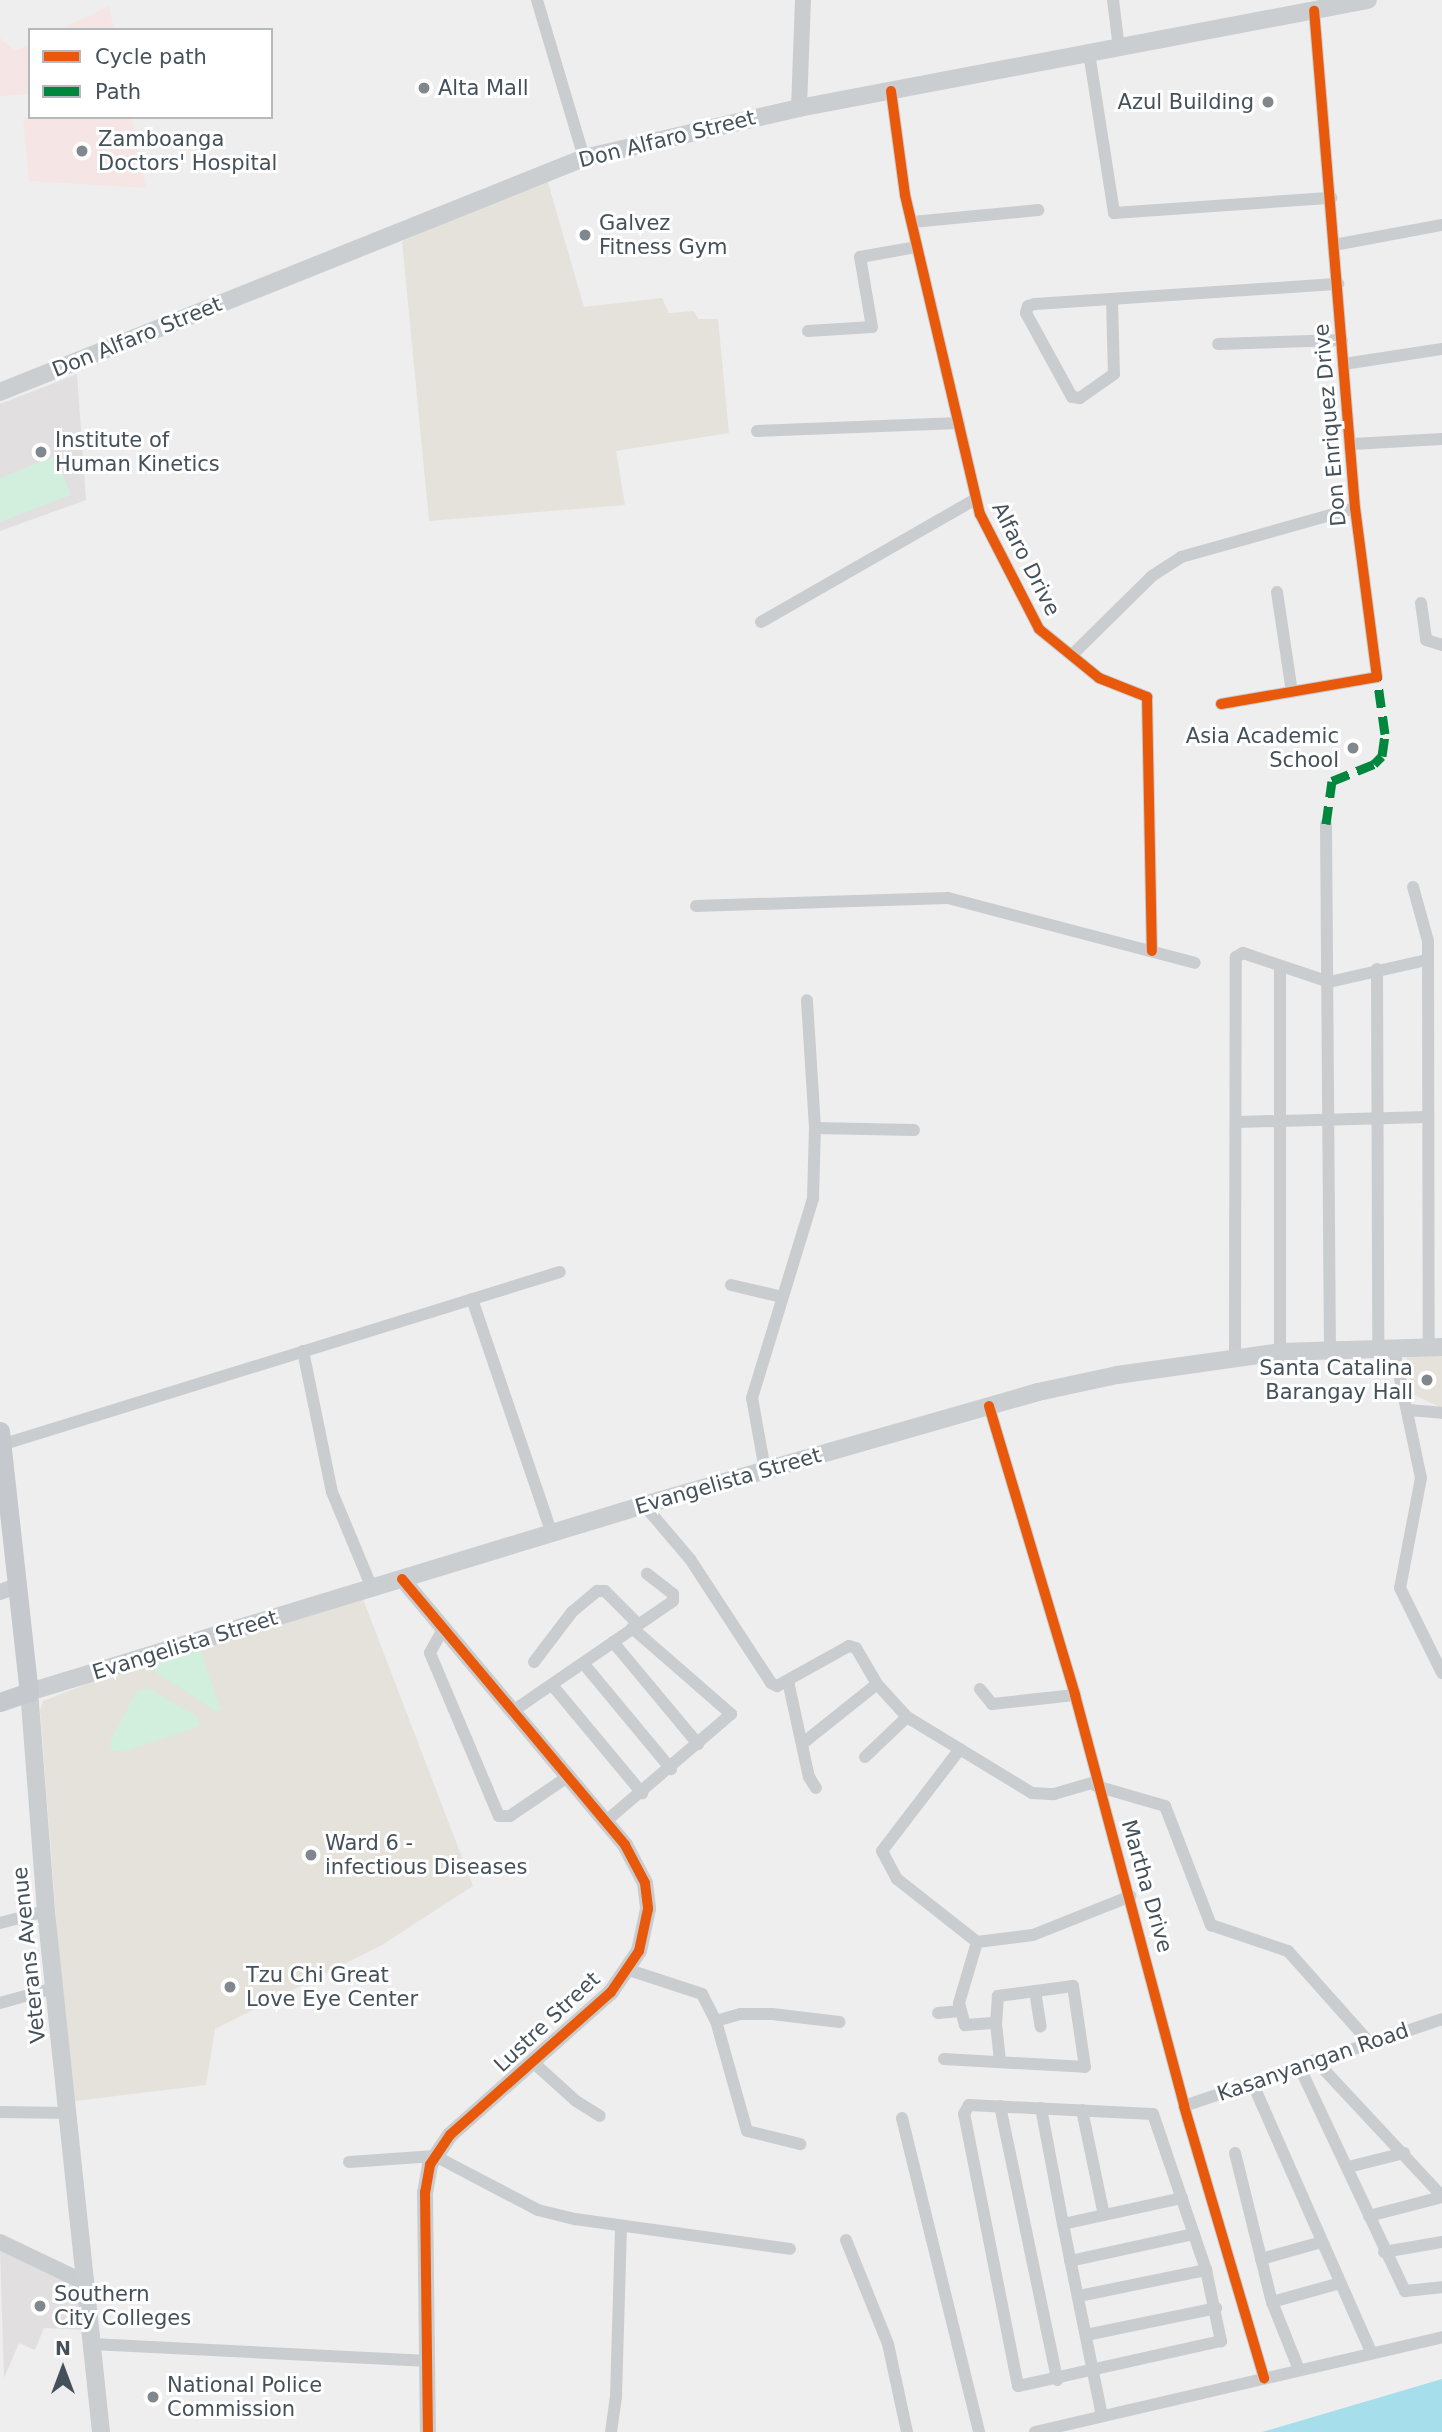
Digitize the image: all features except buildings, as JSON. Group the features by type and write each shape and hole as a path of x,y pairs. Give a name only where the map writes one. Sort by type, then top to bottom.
{"main road":[{"name":"Don Alfaro Street","path":"0,392 584,158 799,108 1368,0"},
{"name":"Evangelista Street","path":"29,1692 644,1505 989,1406 1117,1375 1280,1352 1436,1348"},
{"name":"Veterans Avenue","path":"1,1438 7,1590 29,1692 46,1911 70,2113 101,2432"},
{"path":"0,1702 29,1692"}],"street":[{"path":"537,0 584,158"},
{"path":"799,108 803,0"},
{"path":"1113,0 1119,48"},
{"name":"Don Enriquez Drive","path":"1222,704 1377,677 1355,508 1352,444 1314,11"},
{"path":"1089,53 1114,213 1331,198"},
{"name":"Alfaro Drive","path":"891,91 900,169 959,423 974,500 1039,629 1074,653 1099,678 1147,697 1152,951"},
{"path":"912,222 1038,210"},
{"path":"1334,245 1442,225"},
{"path":"808,331 872,327 860,257 917,247"},
{"path":"1112,299 1114,374 1080,398 1072,397 1026,309 1035,304 1338,284"},
{"path":"1219,344 1342,340"},
{"path":"1345,364 1442,349"},
{"path":"757,431 959,423"},
{"path":"1352,444 1442,439"},
{"path":"761,622 974,500"},
{"path":"1074,653 1152,576 1181,556 1355,508"},
{"path":"1277,592 1292,692"},
{"path":"1421,603 1426,640 1442,645"},
{"path":"1326,824 1330,1352"},
{"path":"1413,887 1425,925 1427,960 1428,1117 1436,1348"},
{"path":"696,906 948,898 1195,963"},
{"path":"1235,1359 1236,957 1243,953 1280,969 1329,982 1377,969 1427,960"},
{"path":"1280,969 1280,1352"},
{"path":"1377,969 1375,1118 1386,1350 1409,1410 1422,1478 1400,1588 1442,1673"},
{"path":"765,1470 752,1398 813,1198 815,1128 807,1000"},
{"path":"1237,1122 1428,1117"},
{"path":"815,1128 914,1130"},
{"path":"1,1438 303,1352 560,1272"},
{"path":"731,1285 782,1297"},
{"path":"472,1299 552,1534"},
{"path":"303,1352 332,1492 372,1588"},
{"name":"Martha Drive","path":"989,1406 1075,1695 1095,1784 1131,1896 1184,2106 1264,2378"},
{"path":"1409,1410 1442,1413"},
{"path":"644,1505 690,1559 771,1683 778,1686 849,1646 856,1648 877,1684 907,1717 1032,1793 1054,1794 1095,1784 1165,1806 1211,1925 1288,1951 1370,2043"},
{"path":"513,1711 674,1598 647,1574"},
{"name":"Lustre Street","path":"402,1579 566,1778 625,1845 645,1883 645,1934 629,1970 611,1992 535,2064 479,2108 435,2156 425,2192 424,2361 428,2432"},
{"path":"534,1662 572,1612 597,1591 605,1591 635,1626 729,1709 729,1718 606,1822"},
{"path":"442,1630 430,1653 499,1816 510,1816 566,1778"},
{"path":"612,1642 698,1744"},
{"path":"583,1663 671,1769"},
{"path":"788,1681 816,1787"},
{"path":"803,1743 877,1684"},
{"path":"552,1685 642,1793"},
{"path":"980,1689 992,1704 1075,1695"},
{"path":"864,1757 907,1717"},
{"path":"960,1749 882,1851 897,1879 977,1942 1033,1936 1131,1896"},
{"path":"0,1923 46,1911"},
{"path":"977,1942 959,1996 961,2011 965,2025 996,2023"},
{"path":"629,1970 702,1994 716,2021 747,2131 800,2144"},
{"path":"944,2059 1085,2067 1073,1986 998,1996 996,2023 1000,2062"},
{"path":"0,2003 54,1988"},
{"path":"1035,1992 1041,2027"},
{"path":"938,2013 961,2011"},
{"path":"716,2021 741,2014 772,2014 839,2022"},
{"name":"Kasanyangan Road","path":"1184,2106 1442,2019"},
{"path":"1315,2060 1442,2197 1369,2216"},
{"path":"535,2064 576,2101 600,2116"},
{"path":"1299,2066 1348,2167 1384,2252 1405,2291 1442,2287"},
{"path":"1252,2082 1371,2352"},
{"path":"969,2105 1000,2106 1153,2114 1206,2270 1222,2336 1217,2346 1018,2386 964,2113 969,2105"},
{"path":"1000,2106 1056,2380"},
{"path":"1041,2108 1102,2416"},
{"path":"1082,2110 1104,2215"},
{"path":"0,2112 70,2113"},
{"path":"902,2118 979,2432"},
{"path":"1235,2153 1272,2302 1300,2370"},
{"path":"1348,2167 1404,2153"},
{"path":"349,2162 435,2156 538,2210 621,2228 790,2249"},
{"path":"1063,2224 1182,2198"},
{"path":"611,2432 616,2396 621,2228"},
{"path":"1070,2261 1194,2234"},
{"path":"846,2240 888,2344 907,2432"},
{"path":"0,2242 86,2283"},
{"path":"1261,2259 1322,2242"},
{"path":"1384,2252 1442,2242"},
{"path":"1079,2295 1206,2270"},
{"path":"1272,2302 1340,2283"},
{"path":"1086,2335 1216,2308"},
{"path":"1035,2432 1442,2337"},
{"path":"92,2344 424,2361"}],"shaded area":[{"path":"109,6 114,28 63,28"},
{"path":"0,38 15,51 28,45 28,94 0,96"},
{"name":"Zamboanga Doctors' Hospital","path":"28,117 28,119 132,119 146,188 29,181 23,119"},
{"path":"547,179 584,307 662,298 669,313 694,311 698,319 718,319 729,433 616,451 625,505 429,521 402,241"},
{"name":"Institute of Human Kinetics","path":"77,374 86,500 0,531 0,404"},
{"path":"1442,1353 1442,1408 1412,1394 1406,1354"},
{"path":"363,1599 473,1886 382,1945 215,2029 206,2085 75,2101 62,1996 40,1710 43,1701 123,1670"},
{"name":"Southern City Colleges","path":"0,2250 77,2284 84,2330 44,2328 35,2350 19,2343 4,2378"}],"green space":[{"path":"55,456 71,495 0,522 0,478"},
{"path":"200,1649 221,1710 215,1711 145,1665"},
{"path":"148,1688 198,1717 200,1726 123,1752 111,1750 110,1741 137,1691"}],"water":[{"path":"1442,2379 1442,2432 1262,2432"}],"marked path":[{"path":"1326,824 1332,781 1374,764 1382,756 1385,734 1377,677"}],"cycle path":[{"path":"1221,704 1377,677 1355,508 1314,11"},
{"path":"891,91 905,195 980,514 1039,629 1099,678 1147,697 1152,951"},
{"path":"989,1406 1075,1695 1184,2106 1264,2378"},
{"path":"402,1579 625,1845 645,1883 648,1909 639,1951 611,1992 450,2135 430,2165 425,2192 428,2432"}],"place":[{"name":"Alta Mall","path":"424,88"},
{"name":"Azul Building","path":"1268,102"},
{"name":"Zamboanga Doctors' Hospital","path":"82,151"},
{"name":"Galvez Fitness Gym","path":"585,235"},
{"name":"Institute of Human Kinetics","path":"41,452"},
{"name":"Asia Academic School","path":"1353,748"},
{"name":"Santa Catalina Barangay Hall","path":"1427,1380"},
{"name":"Ward 6 - infectious Diseases","path":"311,1855"},
{"name":"Tzu Chi Great Love Eye Center","path":"230,1987"},
{"name":"Southern City Colleges","path":"40,2306"},
{"name":"National Police Commission","path":"153,2397"}]}
